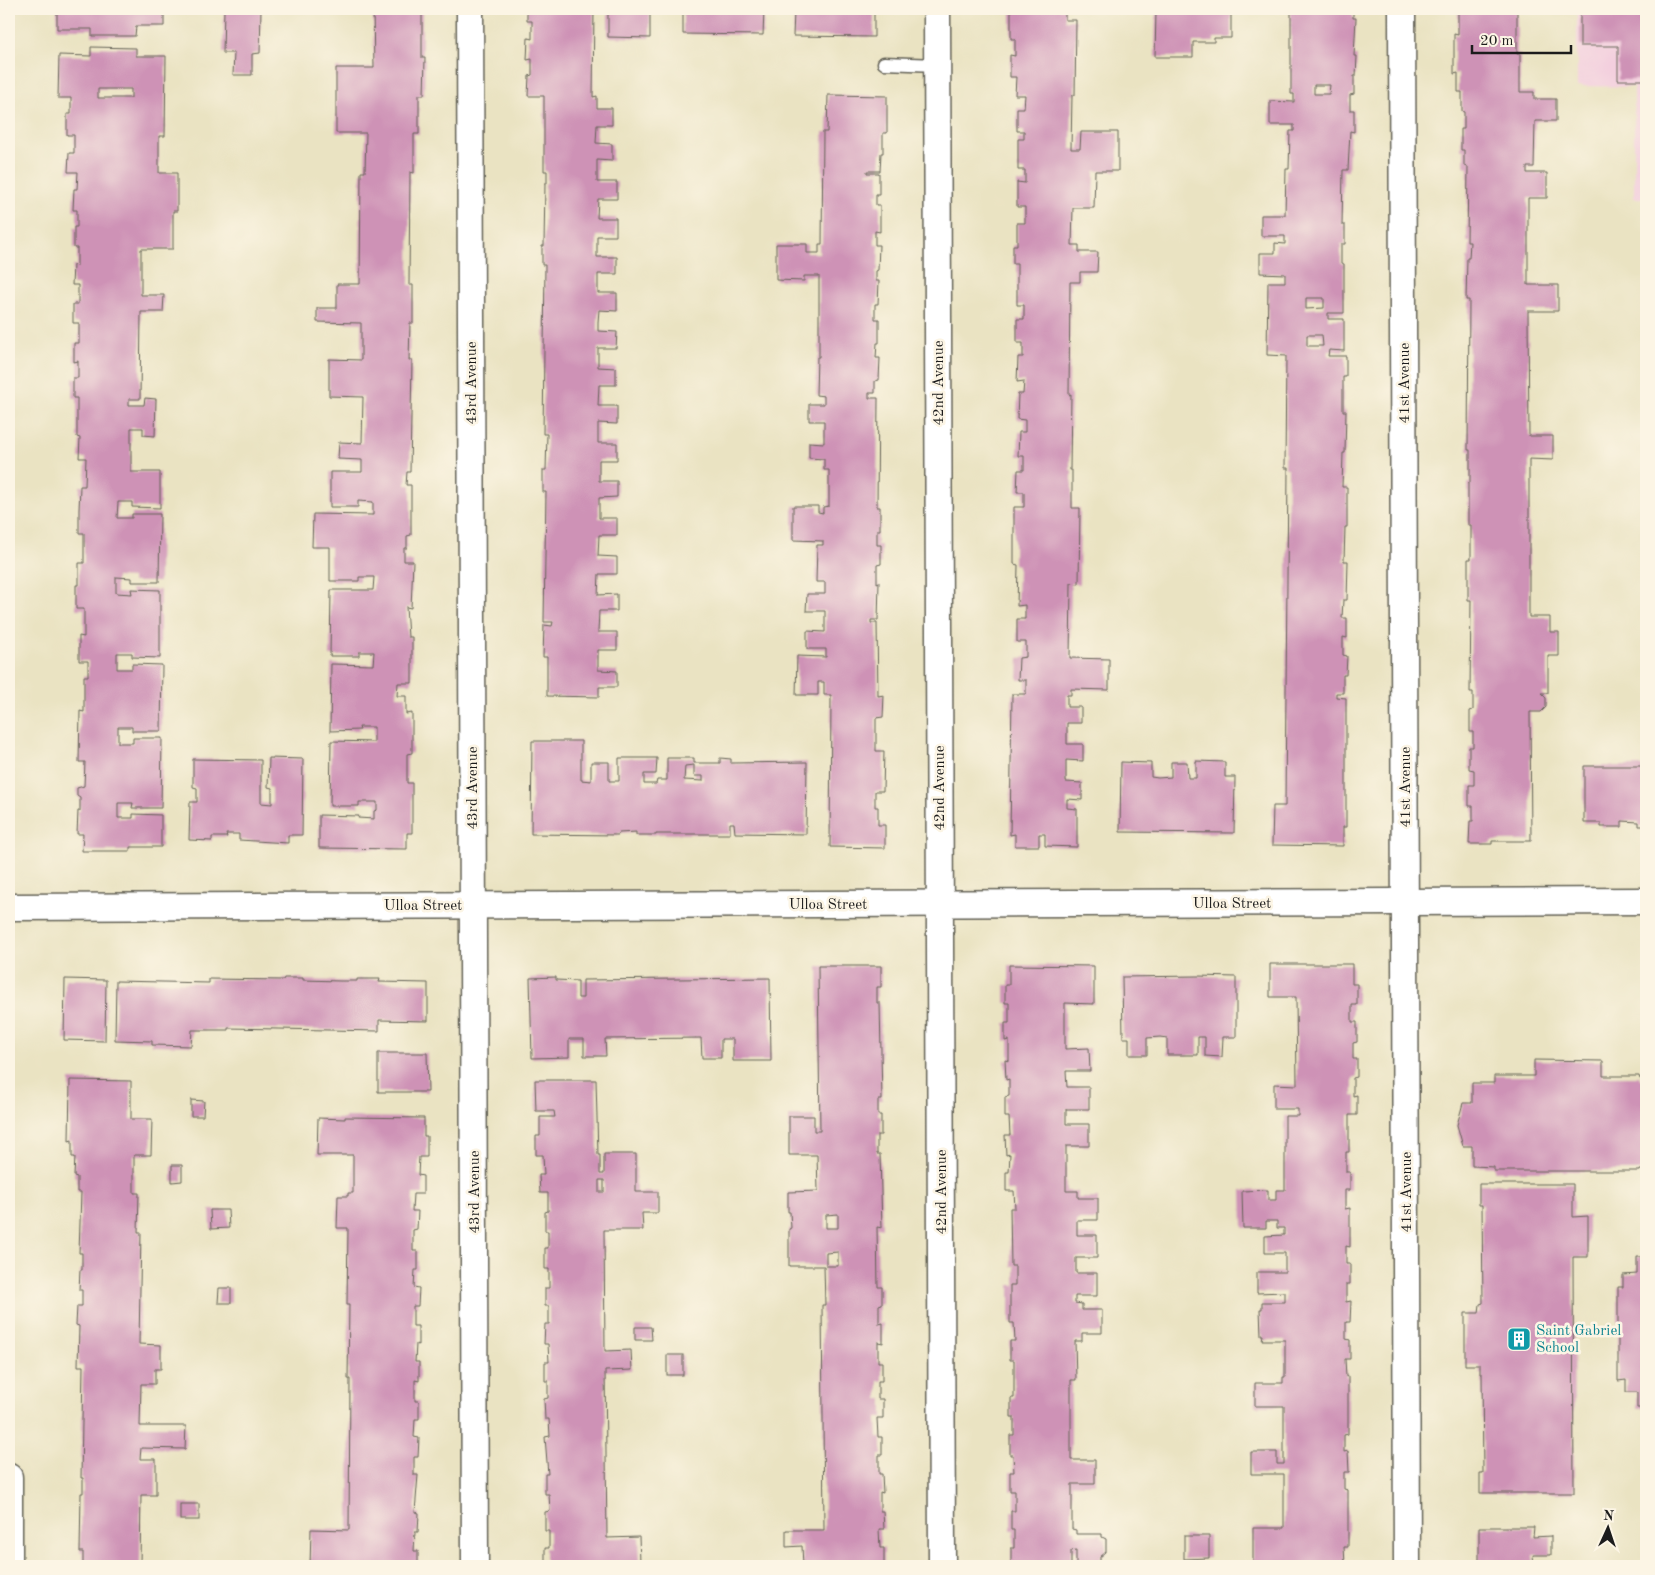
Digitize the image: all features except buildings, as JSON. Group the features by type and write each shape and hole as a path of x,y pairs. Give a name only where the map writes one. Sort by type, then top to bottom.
{"street":[{"name":"43rd Avenue","path":"470,9 475,1566"},
{"name":"42nd Avenue","path":"936,9 942,1566"},
{"name":"41st Avenue","path":"1402,9 1407,1566"},
{"name":"Ulloa Street","path":"9,907 1646,902"},
{"path":"9,1477 9,1566"}],"lane":[{"path":"884,63 937,65"}],"shaded area":[{"path":"1577,9 1646,9 1646,198 1634,198 1634,87 1577,86"}],"place":[{"name":"Saint Gabriel School","path":"1519,1339"}]}
